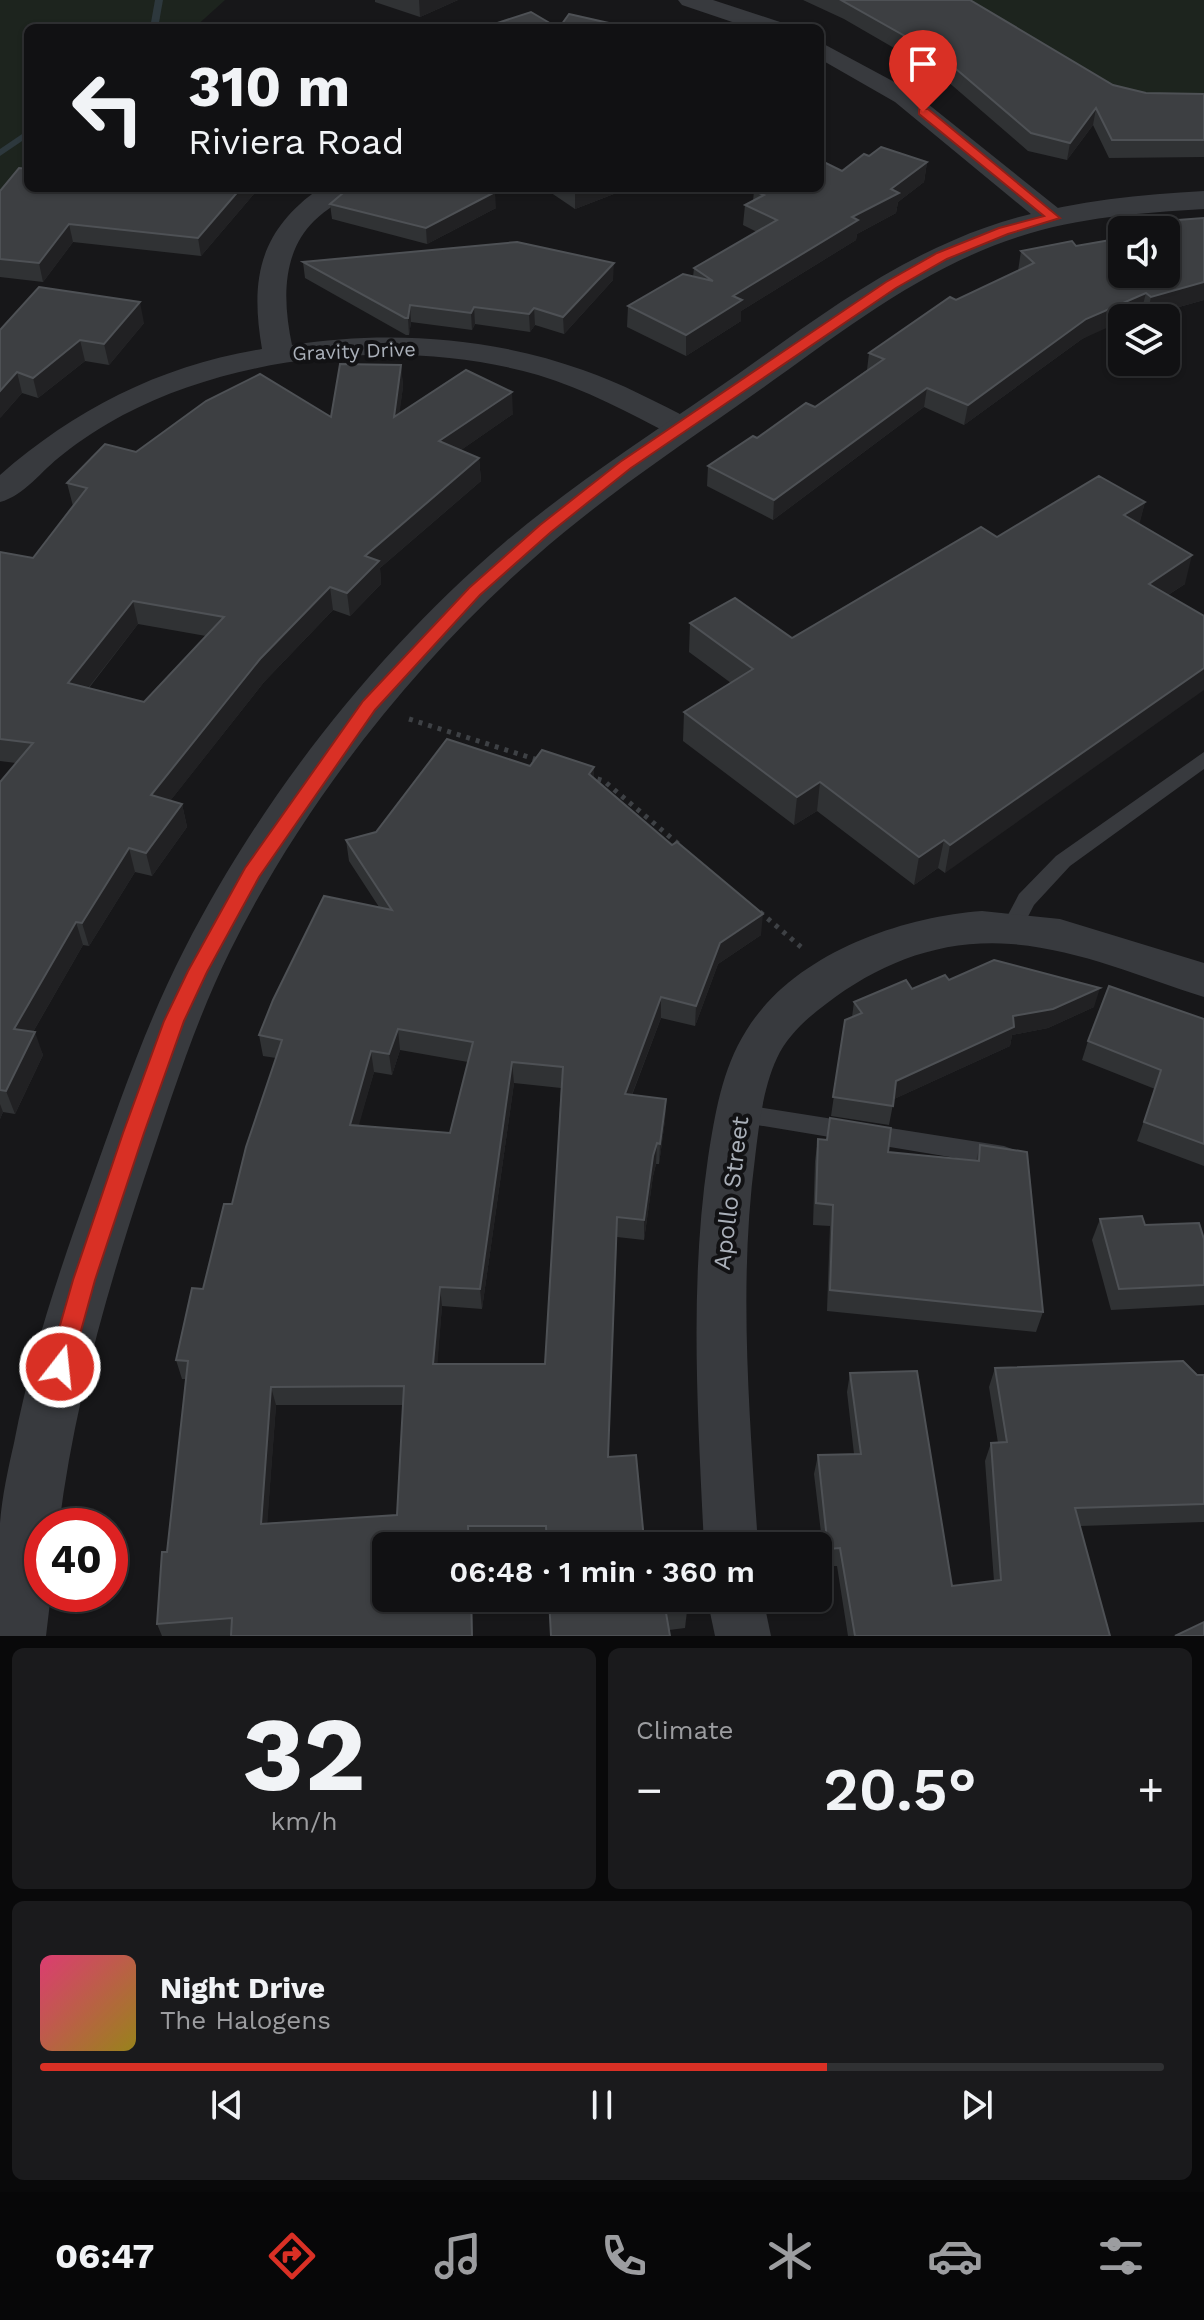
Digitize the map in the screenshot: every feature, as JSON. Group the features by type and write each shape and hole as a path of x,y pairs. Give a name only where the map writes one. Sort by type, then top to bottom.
{"street":[{"path":"690,0 762,24"},
{"path":"824,51 904,97 962,141 1053,218"},
{"path":"278,354 269,299 275,260 298,221 333,192"},
{"path":"15,1636 26,1548 52,1396 84,1280 174,1021 209,946 252,872 369,706 459,607 506,562 626,465 916,270 1004,231 1053,218 1095,210 1204,200"},
{"name":"Gravity Drive","path":"0,492 76,429 166,385 227,365 278,354 348,347 431,348 530,363 598,385 683,428"},
{"name":"Apollo Street","path":"730,1532 719,1300 726,1185 739,1113 757,1051 786,1013 832,974 873,951 921,935 981,927 1057,934 1204,980"},
{"path":"738,1612 743,1636"}],"lane":[{"path":"1012,928 1032,893 1063,861 1204,759"},
{"path":"739,1113 1015,1158"}],"path":[{"path":"369,706 545,762"},
{"path":"575,772 604,781 688,852"},
{"path":"748,903 832,974"}],"shaded area":[{"path":"0,0 225,0 198,24 24,24 24,171 0,195"},
{"path":"961,0 1204,0 1204,103 1131,102"}],"building":[{"path":"841,0 970,0 1113,85 1146,93 1204,94 1204,140 1112,140 1096,108 1070,143 1031,133 942,57"},
{"path":"531,12 551,24 494,24"},
{"path":"569,14 613,24 562,24"},
{"path":"881,147 927,162 891,189 899,193 852,217 858,220 733,296 742,300 686,335 628,306 683,274 713,281 694,268 777,220 745,205 764,195 756,192 824,192 824,162 842,171 864,154 869,156"},
{"path":"19,168 24,169 24,192 238,192 198,238 69,224 39,263 0,259 0,191"},
{"path":"344,192 495,192 426,228 330,204"},
{"path":"1204,218 1204,282 1151,297 1146,293 1121,304 1108,304 1108,309 1086,319 968,405 927,388 774,500 708,466 753,436 757,438 806,403 815,407 884,359 869,353 950,297 956,300 1034,263 1021,251 1072,241 1076,246 1108,240 1108,288 1180,288 1180,220"},
{"path":"517,242 614,263 563,317 534,308 529,314 474,307 471,313 410,305 408,318 405,318 303,262"},
{"path":"39,287 140,302 104,344 80,340 33,378 17,372 0,391 0,330"},
{"path":"340,364 401,365 394,417 466,370 512,392 439,441 479,458 365,556 379,561 347,593 330,587 260,659 151,795 182,804 146,853 129,848 82,923 76,922 14,1029 35,1032 6,1091 0,1090 0,782 33,743 0,739 0,552 33,558 87,488 67,483 105,444 136,452 206,401 260,374 331,417","holes":["133,601 224,617 144,702 68,683"]},
{"path":"1099,476 1145,502 1124,515 1192,555 1149,584 1204,616 1204,668 950,845 944,840 919,857 820,782 797,797 684,712 753,669 690,623 735,598 792,638 981,527 997,537"},
{"path":"447,739 530,766 542,750 594,767 589,774 672,845 677,842 763,914 720,943 696,1006 661,997 625,1094 666,1099 660,1144 657,1143 653,1156 644,1220 617,1217 608,1457 636,1455 643,1532 546,1532 546,1526 468,1526 468,1532 372,1532 372,1612 471,1612 472,1636 231,1636 232,1618 157,1624 162,1552 167,1552 188,1361 176,1360 192,1288 203,1289 224,1204 232,1204 246,1147 282,1040 259,1035 324,896 392,910 346,840 376,832","holes":["398,1029 473,1042 450,1133 350,1125 371,1051 389,1054","512,1062 563,1067 545,1364 433,1364 440,1287 480,1289","404,1386 397,1515 261,1524 271,1387"]},
{"path":"994,960 1100,988 1053,1009 1013,1016 1014,1027 896,1081 893,1106 833,1097 845,1020 862,1013 854,1002 906,980 912,989 945,975 949,980"},
{"path":"1109,986 1204,1019 1204,1144 1144,1122 1161,1070 1088,1041"},
{"path":"830,1118 891,1128 888,1152 979,1161 980,1145 1027,1152 1043,1312 830,1290 833,1205 816,1203 818,1139 827,1140"},
{"path":"1142,1216 1145,1225 1199,1223 1204,1239 1204,1285 1119,1289 1100,1219"},
{"path":"1183,1361 1197,1375 1204,1375 1204,1504 1075,1508 1110,1636 855,1636 840,1548 832,1549 832,1532 826,1532 818,1455 861,1454 850,1373 917,1371 952,1586 1001,1580 991,1443 1007,1442 995,1368"},
{"path":"550,1612 676,1612 666,1613 670,1636 551,1636"},
{"path":"1204,1622 1204,1636 1175,1636"}],"waterway":[{"path":"155,24 159,0"},
{"path":"0,153 24,136"}],"route":[{"path":"60,1367 84,1280 133,1133 174,1021 197,971 252,872 312,782 369,706 474,592 545,528 626,465 891,285 942,256 1004,231 1053,218 923,112"}]}
